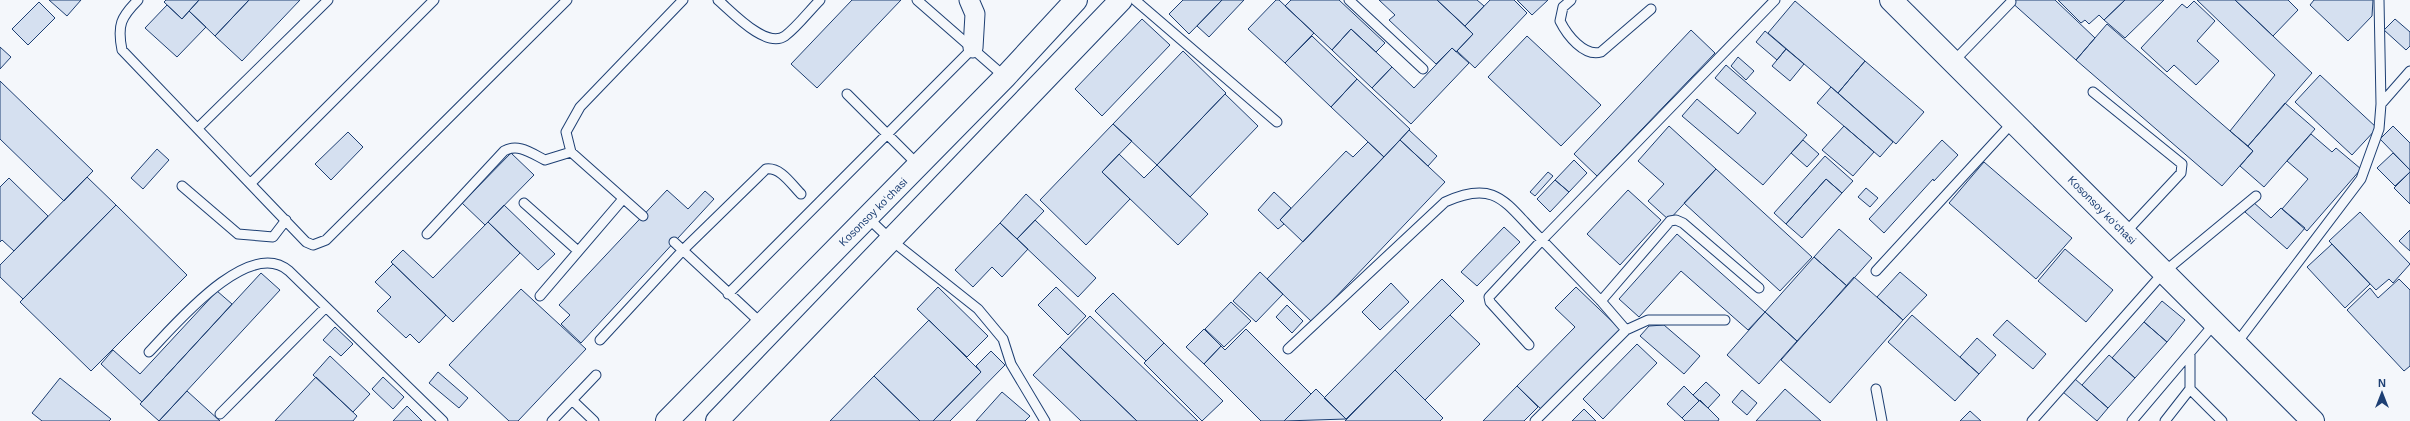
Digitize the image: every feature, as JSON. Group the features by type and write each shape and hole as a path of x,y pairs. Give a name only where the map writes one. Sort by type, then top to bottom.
{"street":[{"path":"969,0 975,14 974,48"},
{"name":"Kosonsoy koʻchasi","path":"667,421 1005,77 1076,0"},
{"path":"717,421 1121,0"},
{"name":"Kosonsoy koʻchasi","path":"1891,0 2313,421"}],"lane":[{"path":"138,0 123,15 120,37 122,50 310,244 322,243 326,240 567,0"},
{"path":"198,128 328,0"},
{"path":"251,183 434,0"},
{"path":"643,216 571,152 566,132 580,107 684,0"},
{"path":"718,0 758,34 771,39 784,37 820,0"},
{"path":"917,0 974,48 1005,77"},
{"path":"1136,0 1277,122"},
{"path":"1349,0 1423,69"},
{"path":"1571,0 1563,7 1560,21 1585,51 1591,53 1600,52 1651,9"},
{"path":"1529,345 1490,302 1489,297 1542,240 1776,0"},
{"path":"2236,344 2361,179 2380,129 2379,0"},
{"path":"1953,62 2011,2"},
{"path":"728,294 974,48"},
{"path":"2381,104 2410,71"},
{"path":"2094,92 2182,164 2181,173 2124,233"},
{"path":"847,94 919,165"},
{"path":"1876,271 2013,122"},
{"path":"426,234 504,151 510,148 527,150 544,160 571,152"},
{"path":"600,340 683,250 766,169 773,168 779,171 801,194"},
{"path":"182,186 238,234 273,236 286,220"},
{"path":"1288,349 1445,202 1466,193 1483,191 1498,196 1601,300 1626,330"},
{"path":"2032,421 2164,272 2256,196"},
{"path":"540,296 623,199"},
{"path":"524,203 578,251"},
{"path":"867,217 891,240 978,309 1003,339 1011,364 1045,421"},
{"path":"1601,300 1670,221 1676,220 1684,223 1759,288"},
{"path":"674,242 728,294 762,324"},
{"path":"149,352 208,291 258,264 282,265 443,421"},
{"path":"220,414 326,307"},
{"path":"1535,421 1626,330 1648,320 1725,320"},
{"path":"2132,421 2215,324"},
{"path":"2165,421 2190,389 2190,353"},
{"path":"552,421 596,375"},
{"path":"1876,389 1882,421"},
{"path":"2190,389 2222,421"},
{"path":"572,400 594,421"}],"building":[{"path":"49,0 81,0 67,16"},
{"path":"166,0 199,0 182,19 164,2"},
{"path":"199,0 249,0 215,36 189,11"},
{"path":"249,0 300,0 242,61 215,36"},
{"path":"852,0 901,0 817,88 791,64"},
{"path":"1183,0 1222,0 1189,34 1169,14"},
{"path":"1222,0 1244,0 1209,37 1197,26"},
{"path":"1276,0 1279,0 1314,33 1285,63 1248,29"},
{"path":"1291,0 1339,0 1385,43 1376,52 1351,29 1332,50 1285,6"},
{"path":"1379,0 1437,0 1473,34 1456,52 1452,48 1436,64 1389,20 1395,15"},
{"path":"1437,0 1477,0 1484,6 1465,26"},
{"path":"1490,0 1514,0 1527,13 1475,68 1457,51 1473,34 1465,26"},
{"path":"1517,0 1548,0 1532,15"},
{"path":"2009,0 2055,0 2095,38 2076,60"},
{"path":"2058,0 2125,0 2104,20 2099,15 2089,24 2085,20 2081,23"},
{"path":"2125,0 2164,0 2125,38 2104,20"},
{"path":"2197,0 2235,0 2312,73 2248,146 2230,131 2275,75"},
{"path":"2235,0 2288,0 2298,10 2273,36"},
{"path":"2314,0 2373,0 2372,16 2348,41 2310,5"},
{"path":"1795,1 1865,61 1838,93 1768,33"},
{"path":"2194,1 2215,21 2197,41 2219,61 2196,85 2174,65 2167,72 2141,48 2182,4 2187,8"},
{"path":"39,2 55,18 28,45 12,29"},
{"path":"167,5 182,19 189,11 206,27 177,57 145,28"},
{"path":"1142,19 1170,45 1102,116 1075,89"},
{"path":"2395,19 2410,32 2410,46 2406,50 2384,30"},
{"path":"2107,24 2253,151 2222,186 2076,60"},
{"path":"1351,29 1392,67 1372,88 1332,50"},
{"path":"1691,30 1715,53 1597,176 1574,154"},
{"path":"1765,31 1786,49 1777,60 1756,42"},
{"path":"1312,36 1357,79 1331,107 1285,63"},
{"path":"1527,36 1601,105 1561,146 1488,77"},
{"path":"0,47 11,57 0,69"},
{"path":"1452,48 1469,63 1411,124 1372,88 1392,67 1414,88"},
{"path":"1786,49 1804,64 1790,81 1772,66"},
{"path":"1183,51 1226,93 1157,165 1113,124"},
{"path":"1738,57 1754,71 1746,80 1731,66"},
{"path":"1865,61 1924,112 1896,144 1838,93"},
{"path":"1726,65 1807,135 1763,185 1682,116 1697,99 1738,134 1756,113 1715,78"},
{"path":"2320,75 2377,128 2352,155 2295,102"},
{"path":"1357,79 1410,129 1384,157 1331,107"},
{"path":"0,81 93,171 64,201 0,139"},
{"path":"1831,87 1893,142 1880,157 1817,103"},
{"path":"1225,94 1258,126 1190,197 1157,165"},
{"path":"2285,103 2315,129 2264,187 2240,166 2253,151 2248,146"},
{"path":"1113,124 1132,141 1102,172 1130,199 1086,245 1040,200"},
{"path":"1669,126 1716,169 1669,220 1648,201 1664,184 1638,161"},
{"path":"1844,126 1874,152 1853,176 1822,150"},
{"path":"2393,126 2410,143 2410,170 2380,139"},
{"path":"1409,130 1437,156 1428,166 1400,140"},
{"path":"348,132 363,147 331,180 315,164"},
{"path":"2311,134 2332,152 2336,148 2361,169 2307,231 2282,209 2308,179 2287,161"},
{"path":"1400,140 1445,182 1312,322 1267,279"},
{"path":"1803,140 1819,154 1807,167 1791,153"},
{"path":"1942,140 1958,155 1934,181 1933,179 1884,233 1869,219"},
{"path":"1368,142 1384,157 1303,242 1280,220 1346,151 1353,157"},
{"path":"157,149 169,160 143,189 131,178"},
{"path":"511,153 534,175 485,225 462,203"},
{"path":"2393,153 2410,170 2410,172 2395,186 2377,168"},
{"path":"1119,154 1144,178 1157,165 1208,214 1178,245 1102,172"},
{"path":"1825,156 1853,181 1842,193 1826,179 1786,224 1774,213"},
{"path":"1574,160 1587,173 1569,192 1555,180"},
{"path":"1984,162 2072,238 2036,279 1949,203"},
{"path":"1716,169 1812,257 1780,291 1684,203"},
{"path":"1548,172 1553,176 1535,196 1530,192"},
{"path":"2410,172 2410,204 2394,188"},
{"path":"87,177 116,205 23,299 0,277 0,265"},
{"path":"9,178 48,216 14,251 2,240 0,242 0,187"},
{"path":"1826,179 1842,193 1802,238 1786,224"},
{"path":"1555,180 1569,192 1550,212 1537,199"},
{"path":"1866,188 1878,198 1870,207 1858,197"},
{"path":"667,190 688,209 705,191 714,199 581,343 561,324 570,315 559,305"},
{"path":"1628,190 1661,220 1620,265 1587,234"},
{"path":"1274,192 1291,208 1280,220 1284,224 1278,229 1258,210"},
{"path":"1026,194 1044,211 1017,239 1000,223"},
{"path":"2253,202 2271,218 2281,208 2305,228 2287,249 2245,212"},
{"path":"116,205 187,275 91,371 20,302"},
{"path":"504,205 555,254 538,270 488,222"},
{"path":"2360,212 2410,264 2393,283 2389,279 2376,290 2329,241"},
{"path":"1035,220 1096,278 1078,297 1017,239"},
{"path":"488,222 520,253 453,322 391,262 403,250 433,278"},
{"path":"1000,223 1028,249 1002,277 992,267 973,287 955,270"},
{"path":"1504,227 1520,242 1477,286 1461,272"},
{"path":"1839,229 1872,258 1847,286 1814,257"},
{"path":"2410,230 2410,251 2399,241"},
{"path":"1677,234 1765,312 1748,330 1681,271 1639,317 1619,299"},
{"path":"2332,244 2370,284 2345,308 2307,267"},
{"path":"2065,249 2113,290 2086,322 2038,281"},
{"path":"1814,257 1847,286 1797,341 1765,312"},
{"path":"393,264 446,315 419,343 410,334 406,338 377,311 391,297 375,282"},
{"path":"1260,272 1283,294 1256,322 1233,301"},
{"path":"1900,272 1927,295 1903,320 1877,297"},
{"path":"261,273 280,290 159,421 140,404"},
{"path":"1854,277 1903,320 1830,403 1781,360"},
{"path":"1442,279 1464,301 1346,419 1324,398"},
{"path":"2399,279 2410,290 2410,366 2404,371 2347,310 2370,288 2378,298"},
{"path":"1391,283 1409,302 1380,330 1362,312"},
{"path":"938,287 988,336 967,357 917,309"},
{"path":"1056,287 1086,316 1068,335 1038,305"},
{"path":"1576,287 1620,329 1542,410 1517,386 1575,327 1555,308"},
{"path":"521,289 586,349 518,421 509,421 449,365"},
{"path":"217,291 232,304 142,402 101,364 113,350 140,374"},
{"path":"1113,293 1164,343 1146,361 1095,311"},
{"path":"2162,301 2185,320 2167,342 2144,322"},
{"path":"1231,302 1251,321 1224,347 1205,329"},
{"path":"1287,305 1303,321 1292,333 1276,317"},
{"path":"1765,312 1797,341 1759,384 1727,355"},
{"path":"1450,315 1480,344 1425,400 1395,370"},
{"path":"1912,315 1979,374 1955,401 1888,342"},
{"path":"1090,316 1198,421 1137,421 1060,347"},
{"path":"929,320 981,372 933,421 920,421 874,376"},
{"path":"2007,320 2046,354 2033,369 1993,335"},
{"path":"2144,322 2167,342 2135,378 2112,358"},
{"path":"1664,325 1700,356 1684,374 1640,336 1649,326"},
{"path":"335,327 353,344 341,356 323,340"},
{"path":"1204,329 1221,346 1204,364 1186,347"},
{"path":"1246,329 1311,394 1284,421 1261,421 1204,364 1221,346 1225,350"},
{"path":"1977,338 1996,355 1979,374 1960,357"},
{"path":"1164,343 1223,401 1202,421 1144,363"},
{"path":"1637,344 1657,363 1603,419 1583,399"},
{"path":"1060,347 1137,421 1081,421 1033,375"},
{"path":"991,351 1005,365 950,421 933,421 981,372 976,366"},
{"path":"2109,355 2135,378 2108,408 2082,385"},
{"path":"330,356 370,394 353,412 313,375"},
{"path":"1395,370 1443,418 1440,421 1345,421"},
{"path":"438,372 468,398 459,408 429,383"},
{"path":"874,376 920,421 830,421"},
{"path":"316,377 357,416 353,421 275,421"},
{"path":"383,377 404,397 393,409 372,389"},
{"path":"60,378 111,419 109,421 42,421 32,413"},
{"path":"2075,379 2108,408 2097,421 2063,392"},
{"path":"1706,382 1720,395 1708,408 1693,395"},
{"path":"1517,386 1538,407 1524,421 1483,421"},
{"path":"1684,386 1699,401 1682,418 1667,404"},
{"path":"1316,389 1346,419 1284,421"},
{"path":"1785,389 1821,421 1756,421"},
{"path":"1742,390 1757,403 1747,415 1732,402"},
{"path":"187,391 220,421 159,421"},
{"path":"1002,392 1030,416 1025,421 976,421"},
{"path":"1700,400 1719,419 1718,421 1685,421 1682,418"},
{"path":"407,406 422,421 393,421"},
{"path":"1584,409 1596,421 1572,421"},
{"path":"1970,411 1981,421 1960,421"}]}
